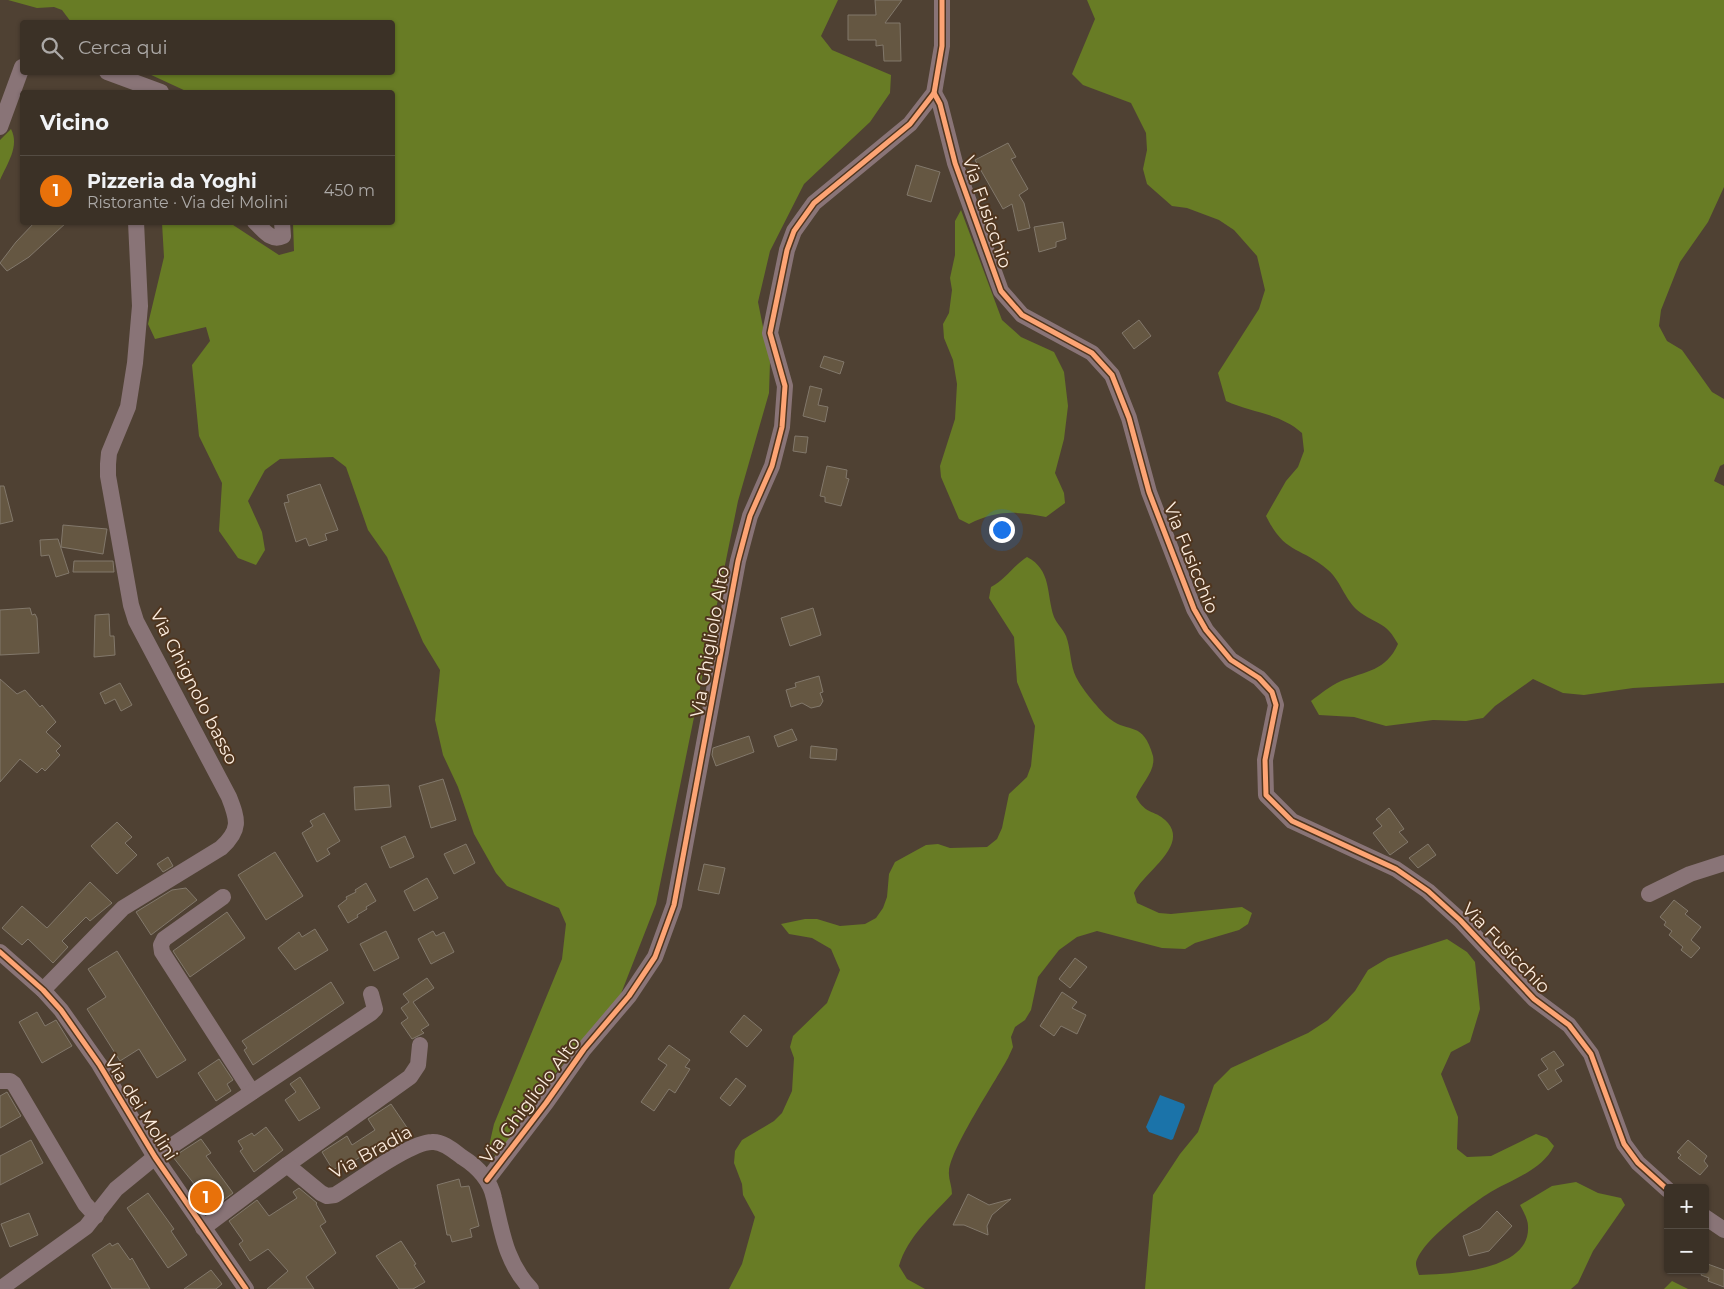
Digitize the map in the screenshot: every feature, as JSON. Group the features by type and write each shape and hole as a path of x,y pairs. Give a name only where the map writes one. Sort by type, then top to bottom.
{"street":[{"name":"Via Ghigliolo Alto","path":"488,1180 584,1049 629,996 655,957 674,905 738,561 750,516 772,466 782,427 785,386 770,333 787,250 794,230 814,203 910,124 934,93 942,46 942,0"},
{"path":"0,127 20,72"},
{"path":"115,75 156,90"},
{"name":"Via Fusicchio","path":"934,93 940,104 954,163 1001,291 1022,315 1092,353 1112,375 1129,418 1149,492 1194,609 1206,630 1231,660 1258,678 1272,692 1276,705 1265,760 1266,795 1292,821 1396,868 1428,890 1460,920 1534,999 1569,1025 1591,1054 1624,1144 1638,1163 1664,1186"},
{"name":"Via Ghignolo basso","path":"43,990 123,908 221,848 232,838 237,827 236,815 229,797 136,621 131,605 108,476 109,453 128,407 135,363 140,306 136,225"},
{"path":"258,225 272,237 278,238 283,236 282,225"},
{"path":"1649,894 1690,874 1724,863"},
{"path":"223,897 164,939 161,946 162,952 252,1092"},
{"name":"Via dei Molini","path":"0,952 43,990 61,1010 99,1064 155,1157 246,1289"},
{"path":"155,1157 371,1013 375,1009 371,994"},
{"path":"203,1228 286,1165 410,1078 418,1065 420,1045"},
{"path":"0,1081 10,1081 14,1084 85,1204 96,1216"},
{"name":"Via Bradia","path":"286,1165 321,1193 327,1196 335,1195 420,1144 433,1141 443,1144 474,1165 488,1180"},
{"name":"Via dei Molini","path":"0,1289 86,1227 116,1189 155,1157"},
{"path":"488,1180 509,1259 518,1276 531,1289"},
{"path":"1709,1220 1724,1230"}],"green space":[{"path":"8,0 838,0 821,36 832,50 891,75 890,93 870,122 804,184 770,251 758,302 770,362 769,393 738,501 656,904 615,1009 593,1029 555,1074 518,1123 500,1155 496,1157 489,1146 494,1124 562,959 566,924 559,908 507,886 496,873 474,834 458,787 443,755 435,720 440,670 423,642 387,557 368,530 346,467 333,457 280,459 265,470 248,501 262,532 265,550 256,565 238,558 219,531 222,483 199,436 192,365 210,341 206,327 155,339 148,324 164,257 162,225 233,225 279,255 294,251 293,225 395,225 395,90 184,90 151,75 395,75 395,20 70,20 62,10 54,7 37,8"},
{"path":"1087,0 1724,0 1724,187 1708,222 1680,262 1661,310 1659,326 1667,341 1682,350 1712,392 1724,399 1724,464 1720,466 1714,481 1724,486 1724,683 1633,688 1584,695 1563,693 1533,679 1495,706 1483,718 1466,721 1433,720 1386,726 1354,717 1319,715 1311,701 1337,683 1381,665 1388,660 1398,644 1386,628 1361,613 1351,603 1337,580 1328,570 1280,538 1266,516 1286,481 1298,467 1304,451 1302,433 1275,417 1226,401 1218,373 1259,309 1265,290 1257,256 1234,230 1219,220 1187,208 1172,206 1147,184 1143,169 1147,150 1146,133 1131,103 1083,85 1072,74 1095,19"},
{"path":"11,129 14,142 13,148 0,180 0,140"},
{"path":"961,210 1002,320 1021,337 1054,352 1064,372 1068,406 1064,439 1055,473 1064,493 1065,503 1046,517 1007,513 989,516 969,524 959,519 941,477 940,466 955,419 957,384 953,360 944,338 943,324 949,313 952,290 950,278 955,255 955,221"},
{"path":"1027,557 1041,569 1047,583 1054,617 1066,636 1073,667 1079,682 1096,705 1110,719 1140,732 1145,737 1153,756 1150,772 1136,797 1147,810 1164,819 1173,832 1168,850 1134,893 1137,903 1159,913 1171,914 1242,907 1252,913 1248,924 1239,930 1195,943 1185,949 1162,948 1097,931 1077,937 1059,950 1038,977 1031,1010 1025,1020 1015,1027 1011,1037 1013,1047 1008,1058 957,1147 949,1171 952,1194 921,1227 903,1255 899,1266 907,1279 925,1289 729,1289 742,1264 755,1217 743,1195 742,1184 734,1163 735,1151 742,1140 774,1121 782,1113 792,1091 794,1058 790,1047 793,1036 827,1003 840,970 831,949 812,938 789,934 781,924 805,919 817,919 840,926 865,924 876,918 883,908 887,897 889,874 895,862 926,845 938,844 950,848 987,847 997,839 1002,828 1009,794 1027,777 1031,766 1035,726 1017,682 1014,637 989,598 991,587 1001,581 1017,564"},
{"path":"1447,939 1467,952 1475,962 1480,1009 1470,1042 1451,1052 1441,1074 1458,1117 1457,1149 1467,1157 1491,1156 1536,1134 1547,1138 1554,1146 1541,1163 1533,1169 1478,1200 1445,1226 1425,1246 1419,1256 1416,1264 1419,1275 1468,1271 1503,1261 1517,1252 1525,1241 1528,1223 1520,1205 1552,1186 1576,1182 1598,1193 1621,1198 1625,1205 1593,1251 1578,1283 1571,1289 1145,1289 1153,1195 1180,1154 1198,1132 1214,1085 1231,1068 1308,1033 1328,1020 1355,991 1368,970 1388,958"},
{"path":"1672,1281 1688,1289 1664,1289"}],"water":[{"path":"1160,1095 1184,1104 1185,1107 1171,1140 1149,1132 1146,1127"}],"building":[{"path":"875,0 902,0 885,23 900,23 901,61 884,61 883,45 876,46 876,40 848,40 848,15 876,15"},
{"path":"1008,143 1016,157 1011,159 1028,189 1019,195 1024,203 1030,228 1018,231 1012,204 1003,209 975,160"},
{"path":"916,165 940,172 931,202 907,195"},
{"path":"1063,222 1066,239 1056,242 1056,247 1039,252 1034,227"},
{"path":"32,225 64,225 29,257 7,271 0,263"},
{"path":"1139,320 1151,336 1134,349 1122,333"},
{"path":"824,356 844,362 840,374 820,367"},
{"path":"810,386 822,389 818,405 828,407 825,422 803,416"},
{"path":"795,436 808,437 806,453 793,451"},
{"path":"827,466 847,470 846,478 849,479 841,506 825,502 825,497 820,496"},
{"path":"320,484 338,530 325,534 327,540 309,546 306,538 296,542 284,503 289,502 287,495"},
{"path":"0,486 4,486 13,521 0,524"},
{"path":"63,525 107,529 103,554 61,547"},
{"path":"58,539 69,573 56,577 49,555 41,556 40,540"},
{"path":"74,561 113,561 114,572 73,572"},
{"path":"30,608 32,615 35,614 37,618 39,653 0,655 0,610"},
{"path":"813,608 821,635 790,646 781,618"},
{"path":"109,614 110,636 114,636 115,655 94,657 95,615"},
{"path":"819,676 823,692 820,693 823,701 820,706 811,708 802,703 791,707 786,690 796,687 795,683"},
{"path":"0,679 17,694 25,690 40,707 42,705 56,722 46,732 61,746 56,751 60,755 45,771 42,768 37,773 20,759 0,782"},
{"path":"120,683 132,705 121,711 115,699 105,704 100,693"},
{"path":"792,729 797,740 778,747 774,736"},
{"path":"749,736 754,752 716,766 712,755 713,748"},
{"path":"811,746 837,749 836,760 810,758"},
{"path":"443,779 456,820 431,828 419,786"},
{"path":"389,785 391,807 355,810 354,787"},
{"path":"1389,808 1404,829 1399,832 1408,842 1390,855 1373,833 1382,826 1376,819"},
{"path":"324,813 340,841 327,849 330,854 317,862 302,833 313,826 310,821"},
{"path":"117,822 132,837 125,843 137,855 117,874 91,846"},
{"path":"405,836 414,857 390,868 381,847"},
{"path":"466,844 475,863 454,874 444,854"},
{"path":"1428,844 1436,855 1418,868 1409,858"},
{"path":"275,852 303,896 266,920 238,875"},
{"path":"168,857 173,866 163,872 157,864"},
{"path":"704,864 725,868 719,894 698,890"},
{"path":"427,878 438,898 414,911 404,891"},
{"path":"90,882 112,903 90,921 86,917 62,941 68,947 53,963 28,939 22,945 2,928 22,906 47,928"},
{"path":"366,883 376,901 348,923 338,906 347,899 346,897 356,892 355,890"},
{"path":"186,888 197,900 151,935 136,912 172,890"},
{"path":"1674,900 1688,911 1685,914 1701,927 1691,940 1700,948 1691,958 1681,950 1683,947 1669,935 1672,931 1664,925 1666,922 1660,917"},
{"path":"227,912 245,938 190,977 173,951"},
{"path":"315,929 328,950 295,970 278,948 299,932 302,937"},
{"path":"386,931 399,958 374,971 360,944"},
{"path":"433,931 436,936 444,932 454,952 431,964 418,939"},
{"path":"117,951 186,1060 157,1078 139,1049 120,1061 87,1009 106,997 88,969"},
{"path":"1075,958 1087,967 1070,988 1059,979"},
{"path":"427,978 434,988 413,1002 429,1025 421,1030 424,1033 412,1039 401,1023 408,1018 401,1008 409,1002 403,994"},
{"path":"331,982 344,1003 253,1065 244,1050 247,1048 242,1041"},
{"path":"1062,992 1077,1002 1072,1008 1086,1015 1077,1034 1061,1026 1054,1036 1040,1026"},
{"path":"37,1012 45,1026 56,1020 72,1046 42,1063 19,1022"},
{"path":"744,1015 762,1030 747,1047 730,1032"},
{"path":"669,1045 690,1060 685,1067 690,1069 675,1093 669,1089 654,1111 641,1102 667,1065 658,1059"},
{"path":"1554,1051 1564,1065 1555,1070 1562,1081 1548,1090 1538,1075 1548,1069 1541,1059"},
{"path":"219,1059 233,1080 227,1084 231,1091 216,1101 198,1073"},
{"path":"300,1077 320,1108 299,1121 285,1100 296,1092 290,1084"},
{"path":"736,1078 746,1086 730,1106 720,1098"},
{"path":"7,1092 21,1116 0,1128 0,1096"},
{"path":"391,1104 408,1129 379,1148 378,1146 349,1164 346,1162 333,1170 322,1152 347,1136 352,1145 375,1130 368,1119"},
{"path":"266,1127 283,1150 254,1172 240,1151 243,1149 238,1141 252,1133 254,1136"},
{"path":"201,1139 211,1153 206,1156 233,1193 213,1208 173,1157"},
{"path":"31,1140 43,1163 0,1185 0,1156"},
{"path":"1688,1140 1707,1156 1704,1161 1708,1166 1700,1175 1678,1158 1681,1155 1677,1152"},
{"path":"459,1179 461,1187 469,1186 479,1226 470,1229 472,1237 452,1242 450,1235 447,1235 437,1185"},
{"path":"299,1188 317,1203 326,1222 320,1226 336,1253 306,1277 314,1289 267,1289 288,1271 268,1249 250,1261 239,1244 243,1241 229,1221 257,1200 269,1216 297,1198 293,1192"},
{"path":"148,1193 174,1229 171,1231 187,1255 168,1268 127,1208"},
{"path":"968,1194 989,1205 1011,1199 992,1215 987,1226 988,1235 964,1225 953,1225"},
{"path":"1497,1211 1512,1226 1489,1251 1469,1256 1463,1236 1480,1229"},
{"path":"29,1213 38,1235 10,1247 1,1224"},
{"path":"401,1241 425,1282 413,1289 399,1289 376,1256"},
{"path":"110,1243 112,1246 118,1243 130,1260 132,1258 150,1289 112,1289 92,1255"},
{"path":"1709,1264 1724,1270 1724,1287 1708,1281 1709,1278 1701,1275 1709,1274"},
{"path":"211,1270 222,1284 216,1289 184,1289"}],"cycle path":[{"path":"487,1180 546,1103 584,1049 629,996 655,957 674,905 738,561 750,516 772,466 782,427 785,386 770,333 787,250 794,231 814,203 910,124 934,93 942,46 942,0"},
{"path":"934,93 940,104 955,163 1001,291 1022,315 1092,353 1112,375 1129,418 1149,492 1194,609 1206,630 1231,660 1259,678 1272,692 1276,705 1265,760 1266,795 1292,821 1396,869 1428,891 1460,920 1534,999 1569,1025 1591,1054 1624,1144 1638,1163 1664,1186"},
{"path":"0,952 43,990 61,1010 99,1064 155,1157 246,1289"}],"place":[{"name":"Pizzeria da Yoghi","path":"206,1197"}]}
